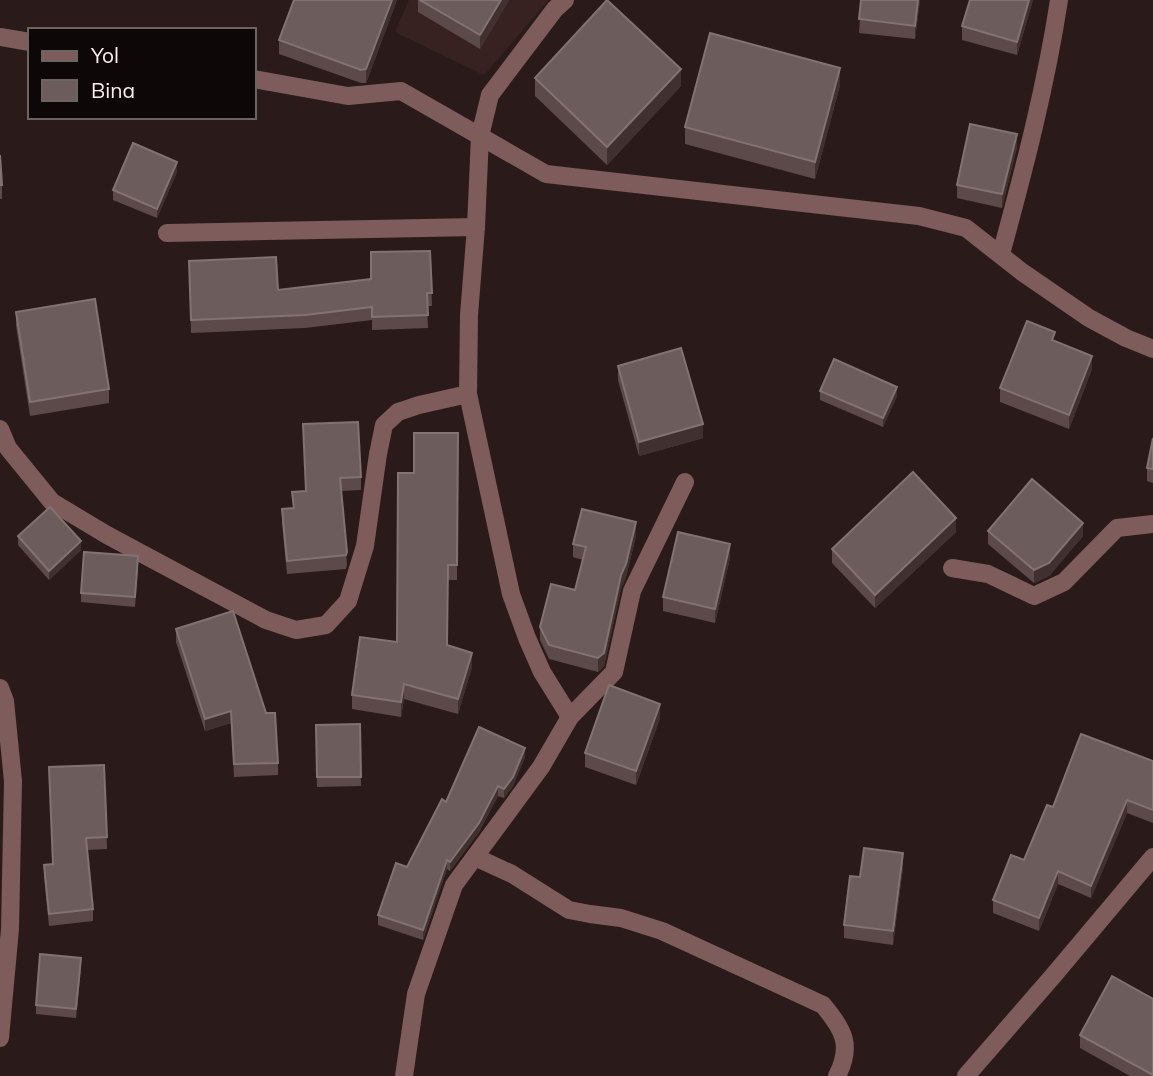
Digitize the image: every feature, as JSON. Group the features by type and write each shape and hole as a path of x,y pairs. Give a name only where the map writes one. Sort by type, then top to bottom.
{"street":[{"path":"565,0 555,9 489,95 480,136 469,315 468,394 511,594 542,672 570,717"},
{"path":"1001,254 1042,92 1059,0"},
{"path":"0,37 28,42"},
{"path":"256,79 348,96 401,91 546,174 919,216 966,228 1031,279 1089,318 1153,349"},
{"path":"167,233 476,227"},
{"path":"0,429 8,448 52,502 107,535 266,620 296,630 326,625 348,601 365,546 384,425 398,412 468,394"},
{"path":"404,1076 416,994 454,885 541,767 570,717 614,671 632,591 685,482"},
{"path":"952,568 988,574 1034,596 1064,582 1116,527 1153,524"},
{"path":"0,688 5,701 13,781 10,929 0,1038"},
{"path":"475,857 512,874 569,910 621,918 662,931 823,1005 840,1025 845,1045 842,1066 837,1076"},
{"path":"966,1076 1153,857"}],"shaded area":[{"path":"409,0 549,0 484,75 395,32"}],"building":[{"path":"294,0 392,0 366,69 361,70 279,40"},
{"path":"420,0 501,0 480,35"},
{"path":"607,0 681,69 607,147 535,78"},
{"path":"861,0 918,0 915,26 859,19"},
{"path":"970,0 1029,0 1017,42 962,26"},
{"path":"710,33 840,68 815,162 685,127"},
{"path":"970,124 1017,134 1002,194 957,185"},
{"path":"133,143 177,162 157,209 113,190"},
{"path":"430,251 432,293 427,293 428,315 372,317 372,307 305,315 191,320 189,261 276,257 278,290 371,279 371,252"},
{"path":"95,299 109,389 30,402 16,312"},
{"path":"1027,321 1055,332 1052,340 1092,356 1069,415 1000,388"},
{"path":"681,348 703,424 639,442 618,366"},
{"path":"834,359 897,387 883,418 820,391"},
{"path":"358,422 361,477 340,478 346,555 287,561 282,509 294,508 292,492 306,491 303,424"},
{"path":"414,433 458,433 457,565 448,565 447,645 472,653 458,699 404,684 401,702 352,695 360,637 397,642 398,473 414,473"},
{"path":"1153,438 1153,469 1147,468"},
{"path":"913,472 956,518 875,595 832,549"},
{"path":"1032,479 1083,523 1049,563 1034,570 988,531"},
{"path":"50,507 81,541 49,571 18,536"},
{"path":"582,509 636,522 604,653 598,658 549,645 540,627 551,584 575,590 586,547 573,544"},
{"path":"678,532 730,544 715,609 663,597"},
{"path":"84,552 138,556 135,597 81,593"},
{"path":"233,611 266,713 275,713 278,763 234,764 231,711 205,719 176,629"},
{"path":"609,685 660,704 636,771 585,753"},
{"path":"360,724 361,777 317,777 316,725"},
{"path":"479,727 525,748 513,777 504,789 498,786 479,823 450,862 447,860 423,930 378,915 396,863 407,867 442,799 446,802"},
{"path":"1081,734 1153,761 1153,810 1127,800 1091,886 1058,871 1039,918 993,900 1011,855 1024,860 1047,805 1053,807"},
{"path":"104,765 107,837 86,838 93,909 49,914 44,865 53,864 49,767"},
{"path":"864,848 903,853 893,931 844,925 850,876 860,877"},
{"path":"40,954 81,958 76,1009 36,1005"},
{"path":"1112,976 1153,999 1153,1075 1080,1035"}]}
